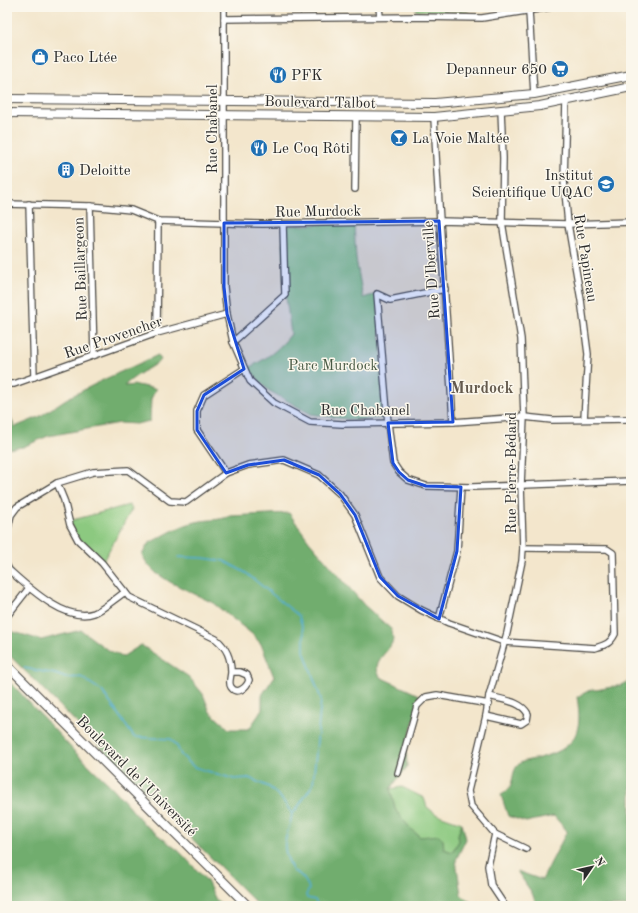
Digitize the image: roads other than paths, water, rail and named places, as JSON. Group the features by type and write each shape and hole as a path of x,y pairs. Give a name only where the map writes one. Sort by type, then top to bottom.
{"main road":[{"name":"Boulevard Talbot","path":"7,99 435,104 534,94 631,75"},
{"name":"Boulevard Talbot","path":"7,113 434,117 540,106 631,87"},
{"name":"Boulevard de l'Université","path":"7,665 248,906"}],"street":[{"name":"Rue Chabanel","path":"224,7 224,287 227,314 234,342 250,381 274,403 310,422 342,424 453,422 524,417 552,420 631,419"},
{"path":"380,7 380,17"},
{"path":"224,20 380,17 482,18 551,7"},
{"path":"528,11 534,94"},
{"name":"Rue Papineau","path":"566,101 564,181 568,224 581,300 588,354 584,419"},
{"name":"Rue Pierre-Bédard","path":"495,834 471,806 468,791 489,704 489,696 504,642 522,561 523,548 521,485 524,417 521,340 502,222 503,158 501,110"},
{"path":"355,189 356,116"},
{"name":"Rue D'Iberville","path":"434,117 439,221 445,289 453,422"},
{"name":"Rue Murdock","path":"7,204 90,206 131,210 158,221 224,223 283,224 439,221 568,224 631,222"},
{"path":"29,204 34,377"},
{"name":"Rue Baillargeon","path":"90,206 94,355"},
{"path":"157,333 158,221"},
{"path":"234,342 285,295 283,224"},
{"path":"445,289 390,300 377,294 388,423 393,463 399,472 408,480 426,486 472,487 631,481"},
{"name":"Rue Provencher","path":"7,384 14,384 157,333 227,314"},
{"path":"226,474 197,430 197,411 204,396 244,369"},
{"path":"7,532 11,515 17,507 57,484 93,472 128,470 170,502 186,502 226,474 248,465 284,460 319,475 340,494 355,515 380,577 398,596 421,610 449,623 504,642 595,648 612,641 615,634 613,553 607,549 523,548"},
{"path":"57,484 64,500 70,525 78,540 102,563 125,592 129,596 216,640 227,650 231,672"},
{"path":"439,619 457,551 461,486"},
{"path":"7,566 9,570 29,588 65,611 76,614 94,613 125,592"},
{"path":"7,616 29,588"},
{"path":"398,774 417,706 426,697 437,695 489,704"},
{"path":"486,716 521,724 527,720 528,714 525,708 514,703 489,696"},
{"path":"505,906 491,885 488,866 495,834 526,849"}],"waterway":[{"path":"178,557 224,561 246,573 299,616 304,633 304,651 321,699 313,784 296,810 292,813"},
{"path":"24,668 55,674 66,678 81,677 102,691 134,737 171,739 177,746 181,755 194,767 234,779 249,778 269,787 281,798 292,813 285,842 286,854 292,870 304,879 309,889 306,895 307,898 315,900 318,906"}],"place":[{"name":"Paco Ltée","path":"40,57"},
{"name":"Depanneur 650","path":"560,69"},
{"name":"PFK","path":"278,75"},
{"name":"La Voie Maltée","path":"399,138"},
{"name":"Le Coq Rôti","path":"259,148"},
{"name":"Deloitte","path":"66,170"},
{"name":"Institut Scientifique UQAC","path":"606,184"}],"district":[{"name":"Murdock","path":"482,387"}],"park label":[{"name":"Parc Murdock","path":"333,365"}]}
